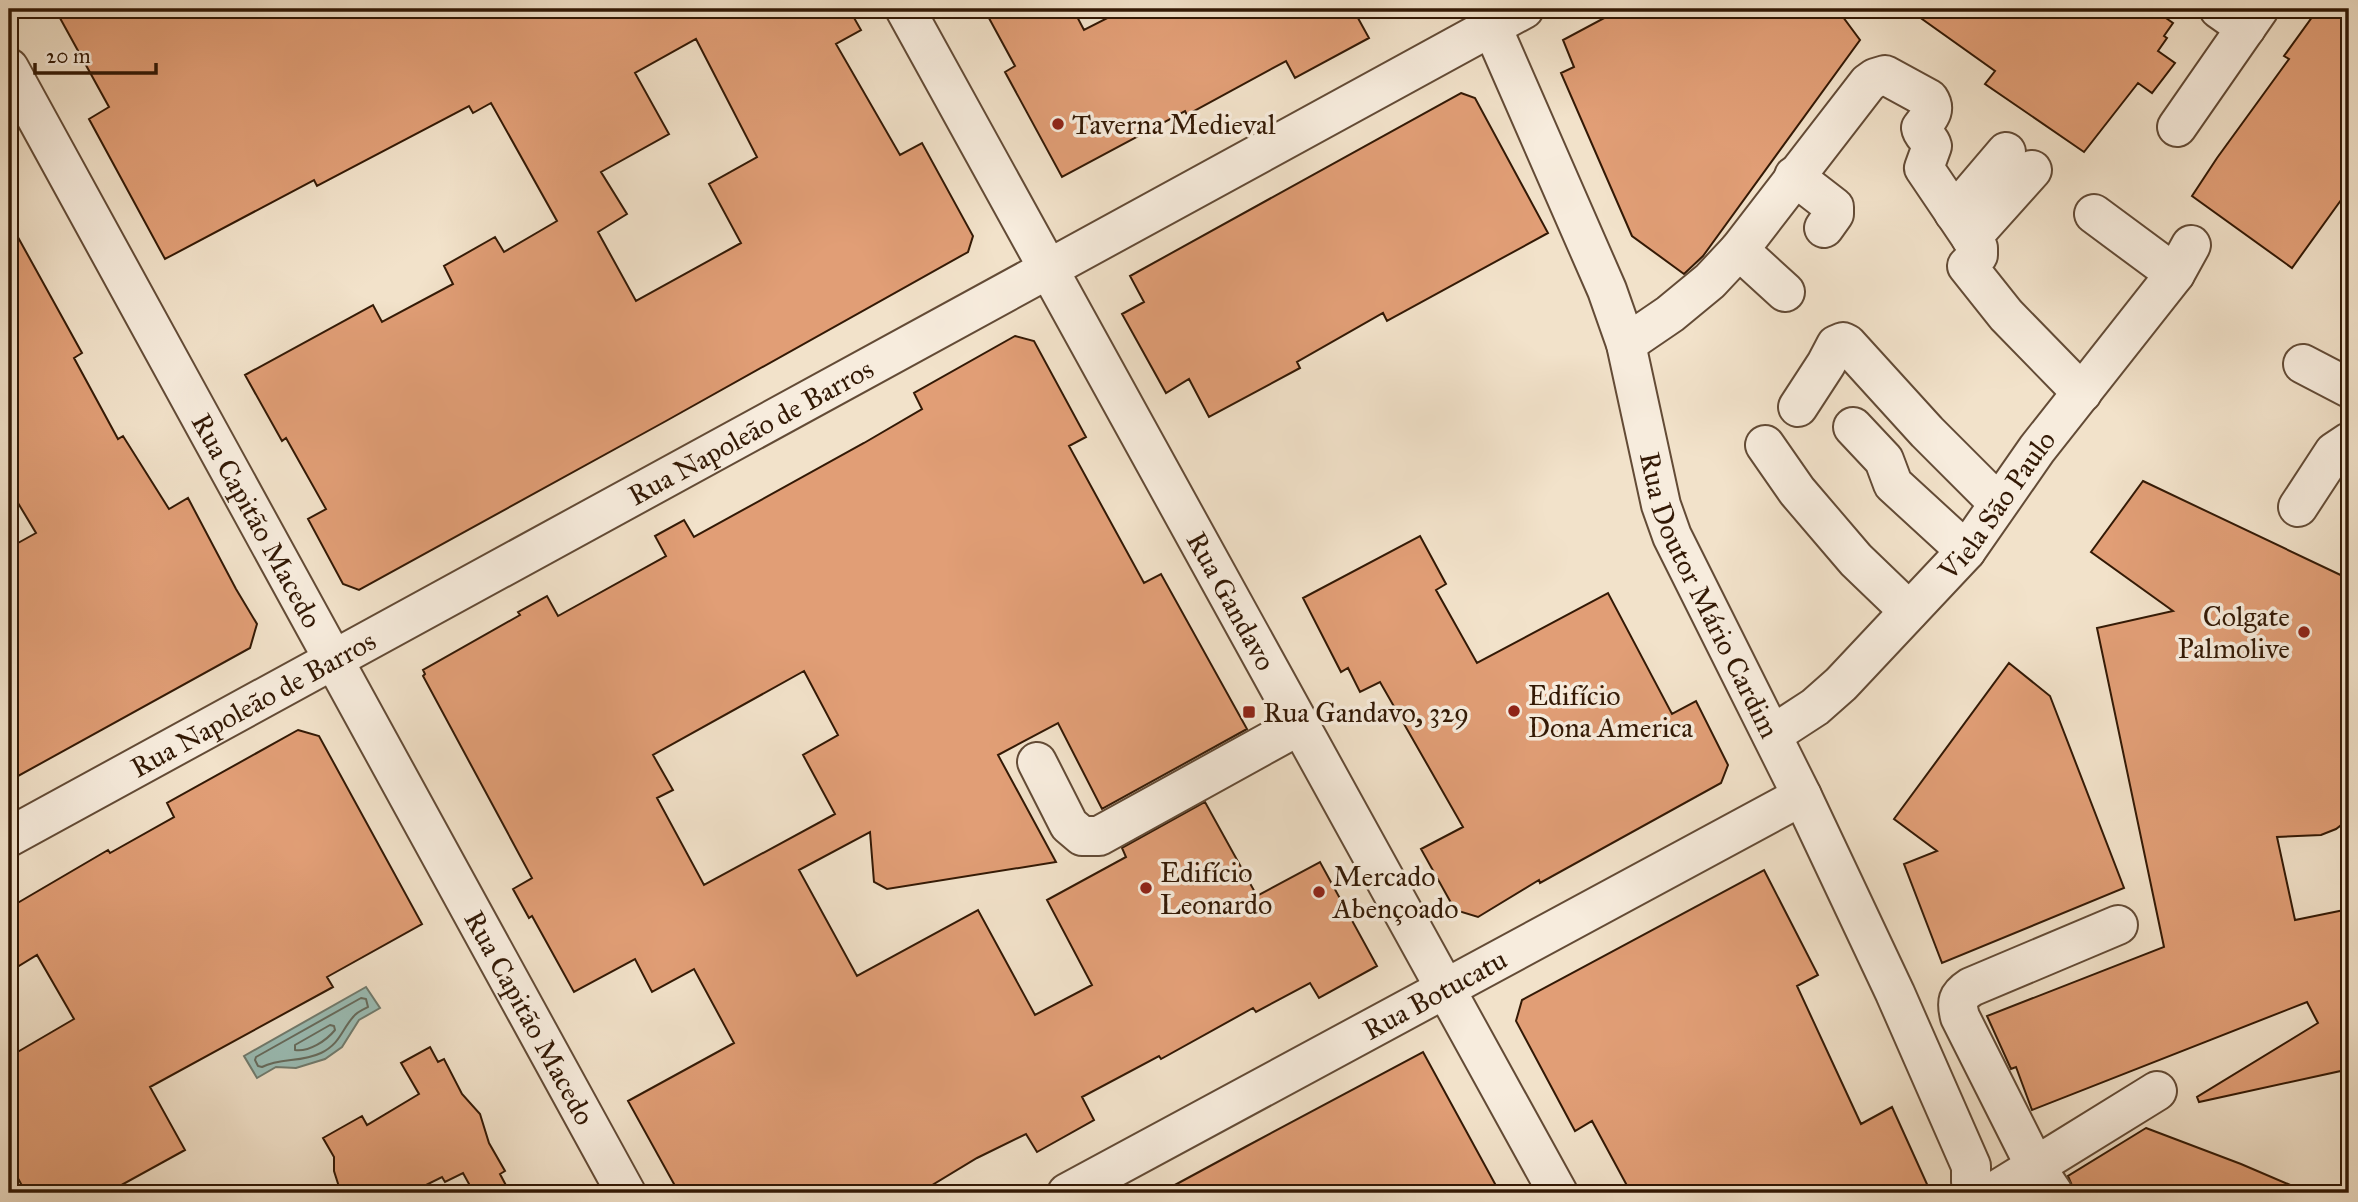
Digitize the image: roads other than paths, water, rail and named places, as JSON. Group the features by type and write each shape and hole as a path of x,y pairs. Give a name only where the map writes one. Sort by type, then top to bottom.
{"street":[{"name":"Rua Gandavo","path":"905,9 1554,1192"},
{"name":"Rua Napoleão de Barros","path":"9,837 1049,268 1500,15"},
{"name":"Rua Doutor Mário Cardim","path":"1500,15 1626,344 1661,505 1672,536 1802,796 1985,1188"},
{"path":"2177,127 2241,15"},
{"name":"Rua Capitão Macedo","path":"9,68 626,1193"},
{"path":"1626,344 1670,314 1710,281 1739,250 1868,83 1881,75 1891,77 1932,102 1932,112 1921,128 1932,146 1924,168 1979,251 1969,263 1969,268 2006,315 2082,393"},
{"path":"1962,225 2019,161"},
{"path":"1794,176 1833,207 1834,214 1824,228"},
{"name":"Viela São Paulo","path":"1772,735 1815,707 1841,684 1966,551 1998,503 2183,259 2094,214"},
{"path":"1739,250 1785,292"},
{"path":"1798,407 1836,345 1843,342 1998,503"},
{"path":"2303,365 2349,388"},
{"path":"1853,427 1884,460 1879,477 1966,551"},
{"path":"2298,507 2334,452 2349,442"},
{"path":"1765,444 1797,491 1856,560 1909,611"},
{"path":"1037,762 1069,825 1082,835 1099,836 1300,725"},
{"name":"Rua Botucatu","path":"1066,1193 1802,796"},
{"path":"2044,1180 1960,1017 1956,1004 1960,994 1971,987 2118,925"},
{"path":"1985,1188 2044,1180 2157,1091"}],"water":[{"path":"366,987 380,1008 359,1020 342,1047 325,1059 296,1068 276,1067 257,1078 244,1056"}],"place":[{"name":"Taverna Medieval","path":"1058,124"},
{"name":"Colgate Palmolive","path":"2304,632"},
{"name":"Edifício Dona America","path":"1514,711"},
{"name":"Rua Gandavo, 329","path":"1249,712"},
{"name":"Edifício Leonardo","path":"1146,888"},
{"name":"Mercado Abençoado","path":"1319,892"}]}
